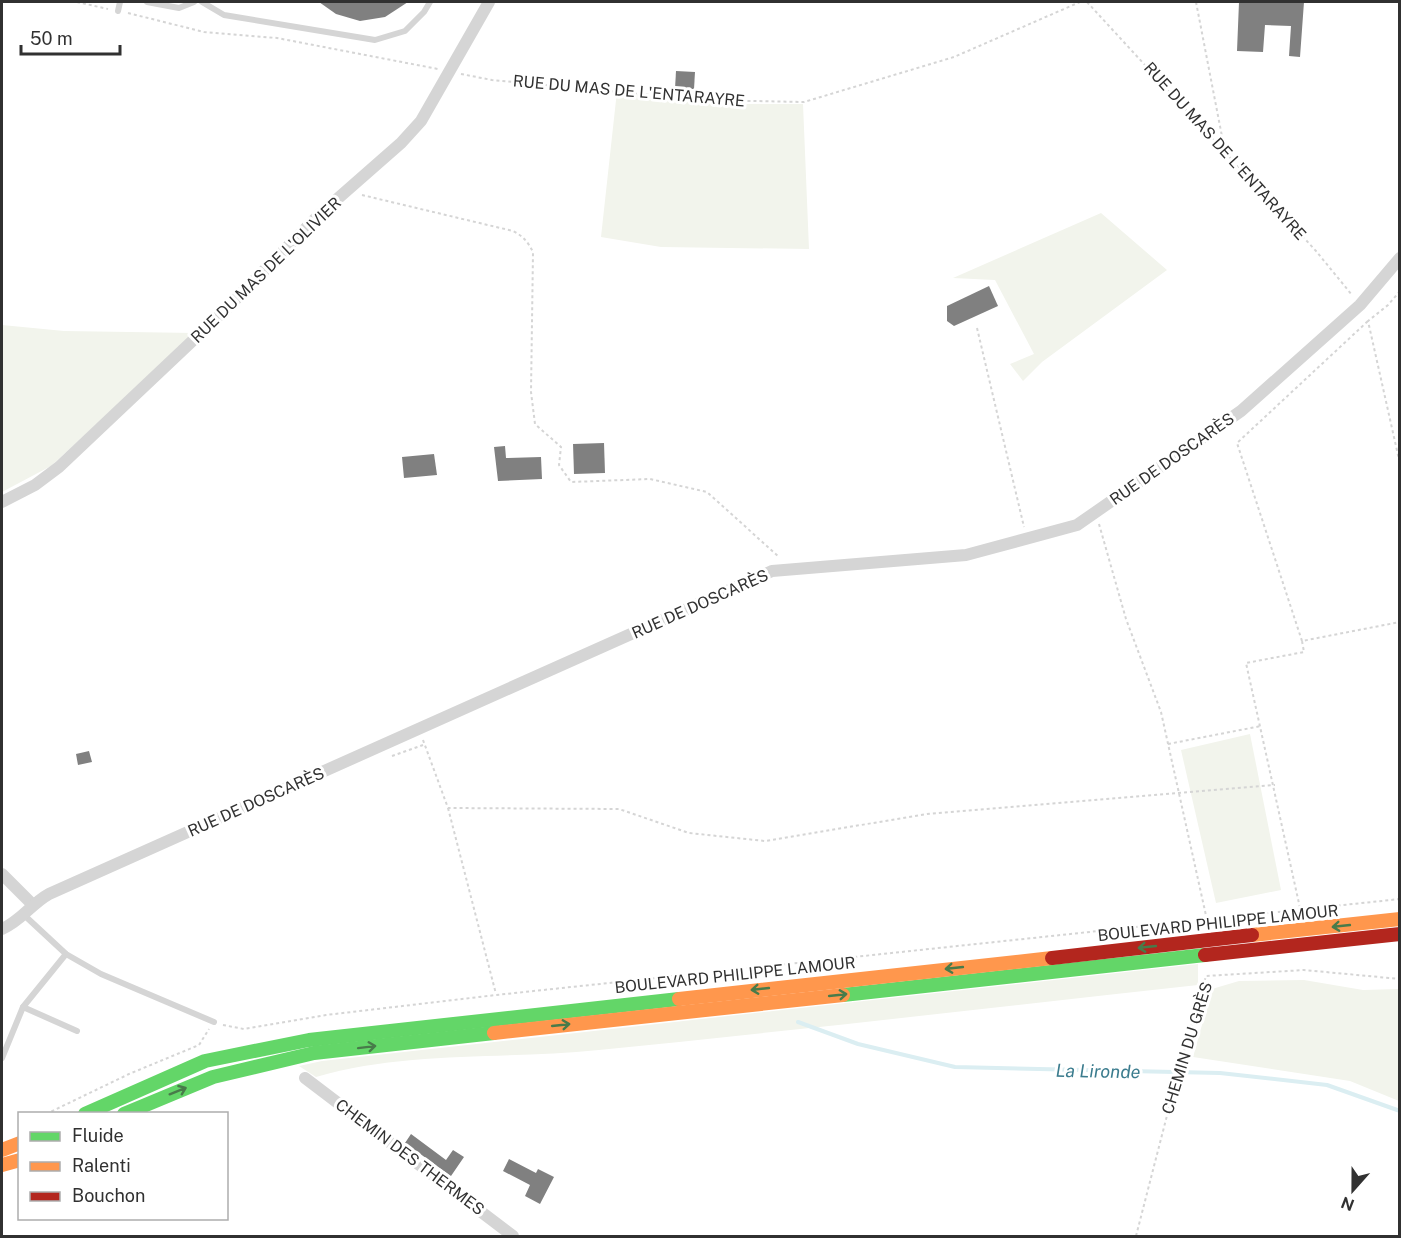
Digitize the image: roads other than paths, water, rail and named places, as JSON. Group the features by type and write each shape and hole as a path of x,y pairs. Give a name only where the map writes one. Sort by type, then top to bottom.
{"main road":[{"name":"BOULEVARD PHILIPPE LAMOUR","path":"87,1112 205,1061 309,1040 1400,920"},
{"name":"BOULEVARD PHILIPPE LAMOUR","path":"126,1112 213,1077 314,1053 1400,934"},
{"path":"2,1150 18,1144"},
{"path":"2,1165 18,1161"}],"street":[{"name":"RUE DU MAS DE L'OLIVIER","path":"2,502 35,485 59,467 223,312 320,215 422,121 489,2"},
{"name":"RUE DE DOSCARÈS","path":"2,929 24,915 32,904 49,894 772,571 966,555 1077,525 1240,411 1360,305 1400,258"},
{"path":"2,874 32,904"},
{"name":"CHEMIN DES THERMES","path":"305,1078 513,1236"}],"lane":[{"path":"118,11 120,2"},
{"path":"147,2 179,8 194,2"},
{"path":"202,2 224,15 375,40 405,31 424,12 430,2"},
{"path":"24,915 66,954 101,974 214,1022"},
{"path":"2,1058 23,1007 66,954"},
{"path":"23,1007 77,1031"}],"waterway":[{"name":"La Lironde","path":"798,1022 858,1044 955,1067 1220,1073 1327,1085 1400,1111"}]}
